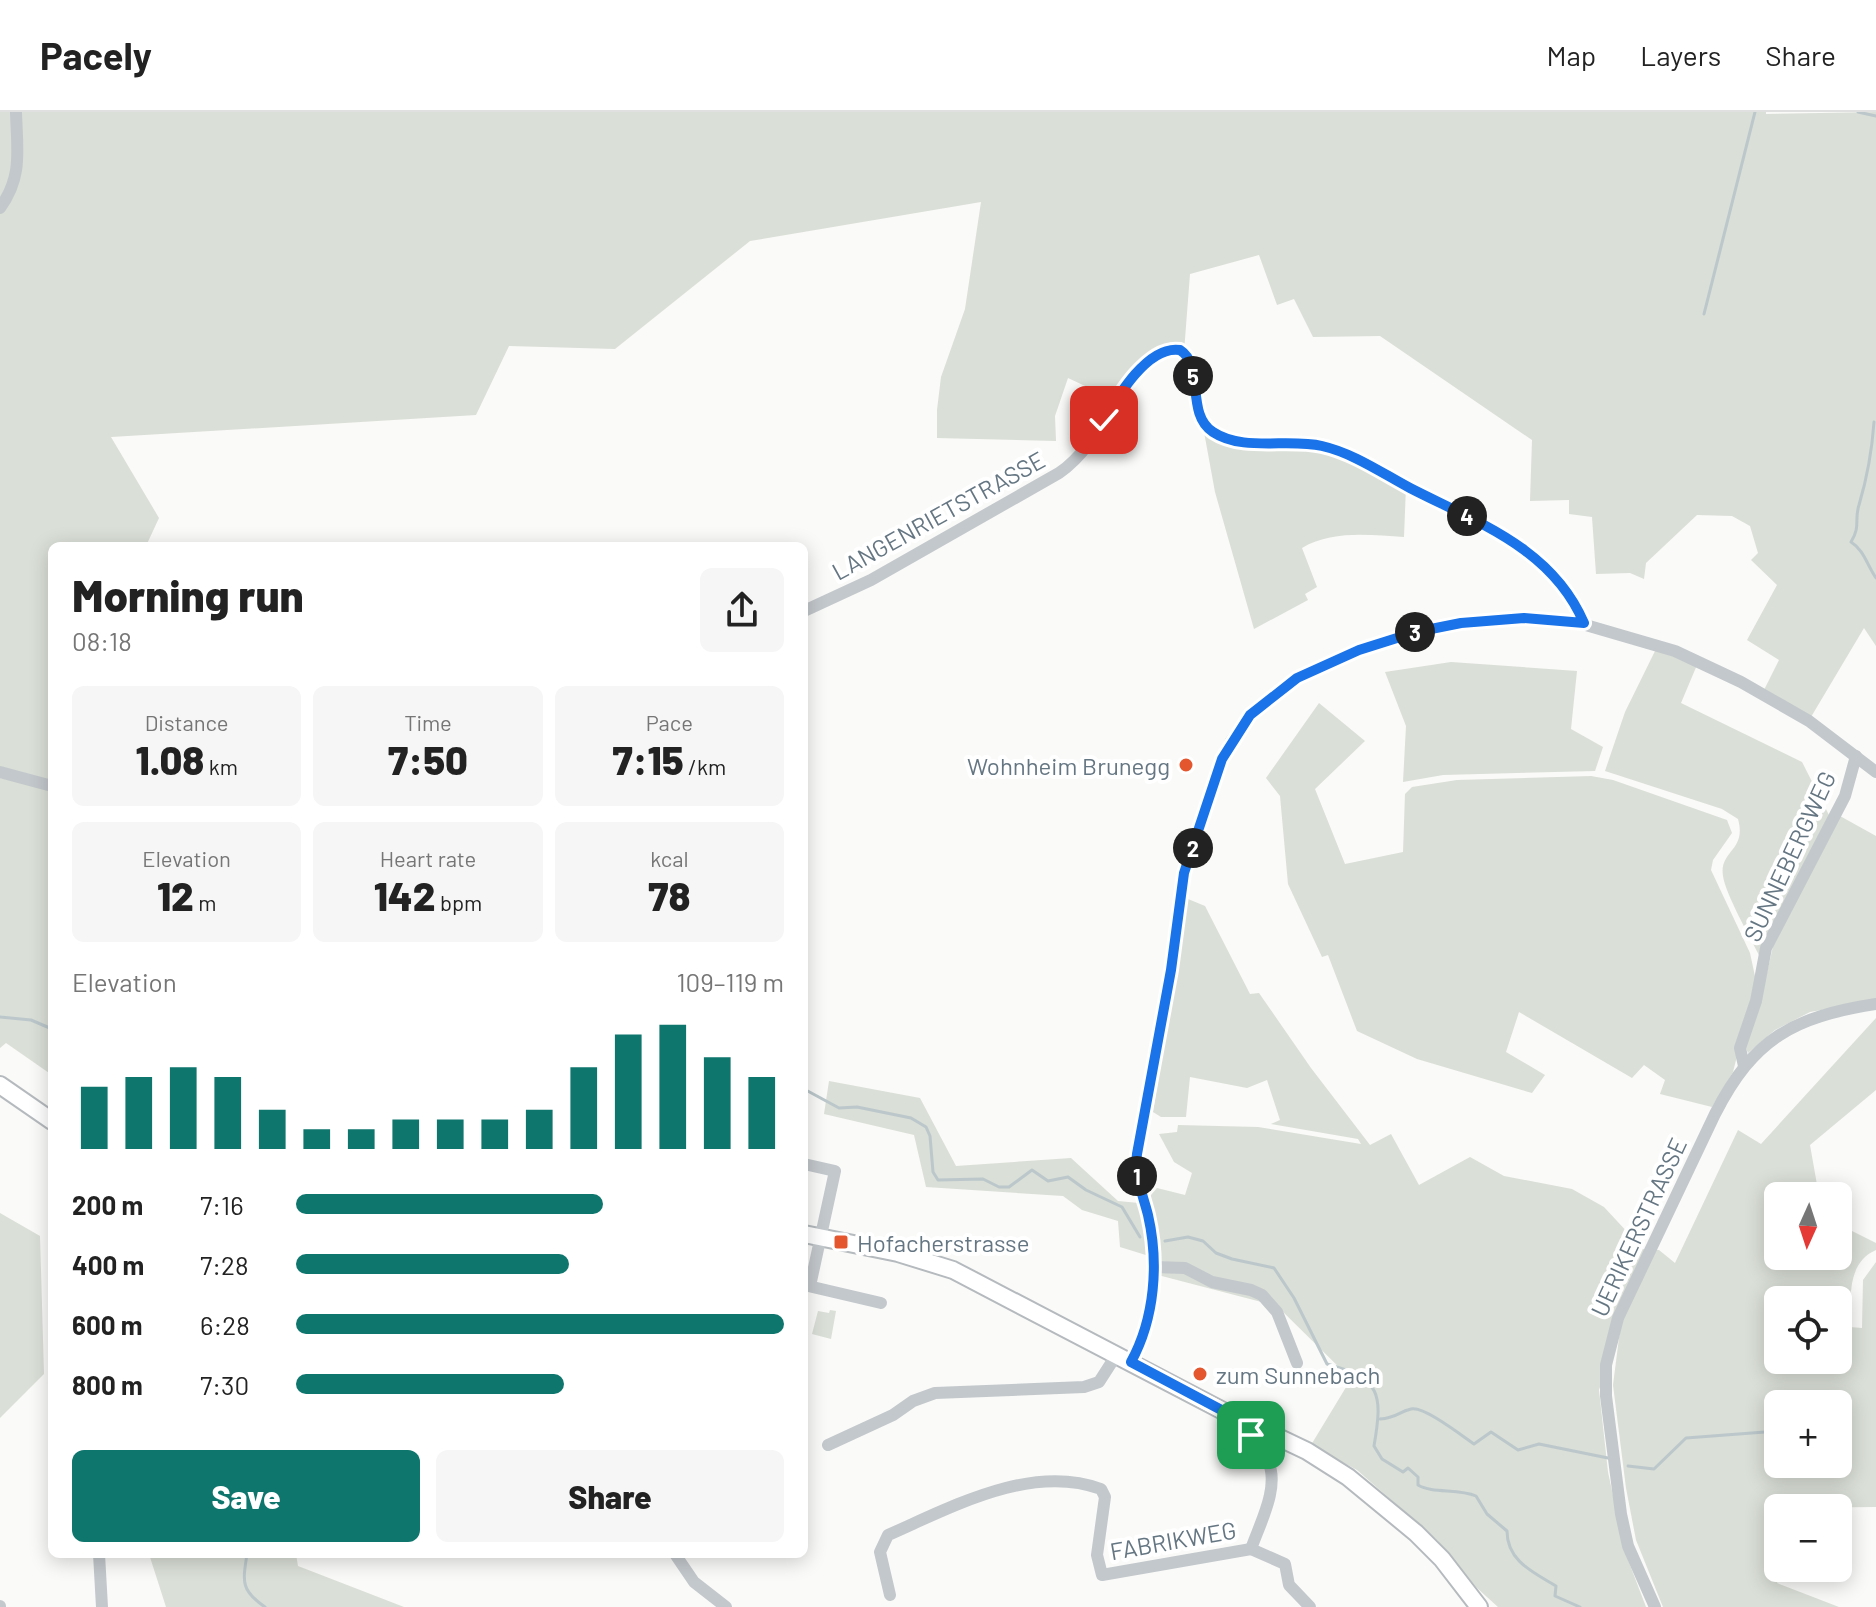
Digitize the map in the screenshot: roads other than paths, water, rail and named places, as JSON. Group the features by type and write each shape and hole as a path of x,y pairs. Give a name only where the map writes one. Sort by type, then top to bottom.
{"main road":[{"path":"0,1085 48,1118"},
{"path":"812,1236 898,1253 953,1270 1244,1422 1307,1451 1359,1485 1434,1550 1479,1607"}],"street":[{"path":"0,208 16,179 16,112"},
{"name":"LANGENRIETSTRASSE","path":"808,609 871,580 1059,473 1083,452 1123,390 1144,366 1173,349 1184,352 1191,365 1197,407 1202,421 1213,432 1233,439 1303,442 1335,449 1490,527 1545,565 1571,597 1584,623"},
{"path":"828,1445 893,1415 913,1401 935,1393 1084,1387 1099,1382 1140,1345 1154,1267 1152,1234 1136,1170 1137,1154 1171,970 1184,873 1219,767 1237,732 1257,707 1297,678 1383,642 1434,628 1495,619 1535,618 1584,623 1606,633 1675,651 1730,676 1797,713 1876,772"},
{"name":"SUNNEBERGWEG","path":"1744,1066 1740,1048 1756,1001 1766,948 1845,796 1856,756"},
{"path":"0,772 48,785"},
{"name":"UERIKERSTRASSE","path":"1655,1607 1628,1546 1621,1514 1606,1396 1606,1365 1618,1318 1715,1114 1744,1066 1766,1045 1794,1026 1836,1011 1876,1004"},
{"path":"808,1165 835,1171 812,1236 808,1276"},
{"path":"1154,1267 1185,1268 1212,1282 1262,1295 1277,1312 1297,1363"},
{"path":"808,1286 881,1303"},
{"path":"1244,1422 1268,1459 1272,1478 1251,1549 1285,1564 1289,1585 1310,1607"},
{"name":"FABRIKWEG","path":"890,1595 880,1552 888,1535 949,1509 1026,1483 1083,1482 1101,1489 1105,1497 1097,1555 1102,1575 1251,1549"},
{"path":"99,1558 102,1607"},
{"path":"678,1558 694,1582 726,1607"}],"waterway":[{"path":"1704,314 1755,112"},
{"path":"1858,112 1876,116"},
{"path":"1874,422 1856,532 1851,542 1862,553 1876,578"},
{"path":"0,1017 31,1020 48,1027"},
{"path":"808,1091 839,1108 857,1107 911,1118 926,1127 930,1136 933,1172 938,1180 983,1179 999,1187 1009,1187 1032,1170 1048,1181 1068,1177 1086,1190 1122,1207 1140,1237"},
{"path":"1165,1241 1188,1237 1203,1241 1216,1253 1232,1259 1274,1268 1294,1298 1327,1364 1358,1376 1374,1391 1378,1413 1374,1446 1382,1459 1403,1472 1408,1468 1418,1477 1418,1485 1424,1488 1476,1496 1487,1514 1507,1531 1516,1558 1556,1586 1555,1596 1580,1607"},
{"path":"1380,1419 1417,1409 1474,1444 1491,1432 1518,1450 1539,1444 1608,1458"},
{"path":"1628,1466 1654,1469 1686,1438 1764,1432"},
{"path":"247,1558 247,1590 265,1607"}],"place":[{"name":"Wohnheim Brunegg","path":"1186,765"},
{"name":"Hofacherstrasse","path":"841,1242"},
{"name":"zum Sunnebach","path":"1200,1374"}]}
